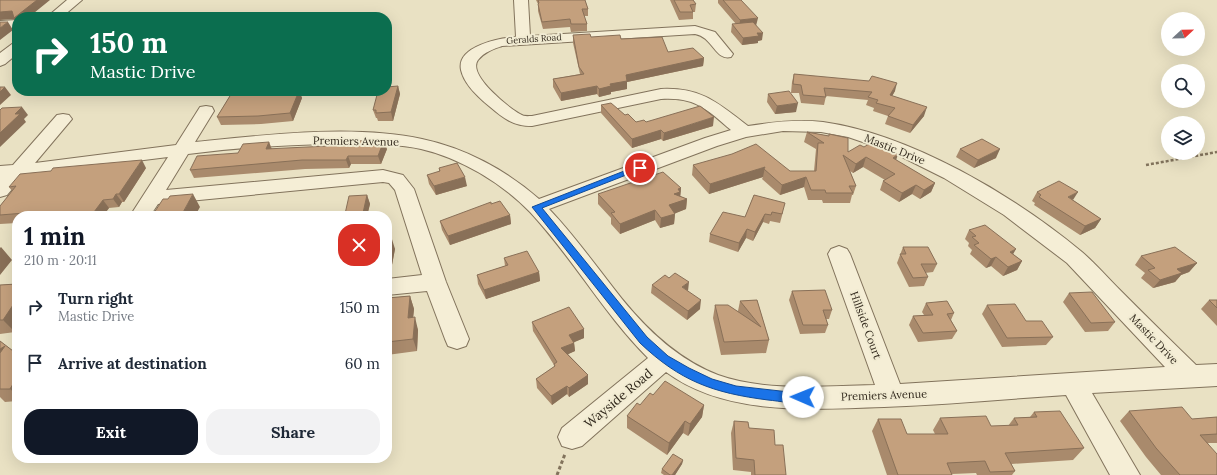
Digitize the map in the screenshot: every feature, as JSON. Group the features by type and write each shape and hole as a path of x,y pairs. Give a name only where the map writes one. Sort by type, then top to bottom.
{"street":[{"path":"60,12 75,0"},
{"path":"521,0 523,39"},
{"path":"0,25 12,24"},
{"name":"Geralds Road","path":"726,54 712,34 694,30 523,39 500,42 485,47 473,56 468,68 470,78 478,87 518,120 532,121 662,94 681,93 703,100 744,132"},
{"path":"0,61 12,51"},
{"path":"143,211 206,111"},
{"path":"0,191 9,171 63,119"},
{"name":"Mastic Drive","path":"536,207 710,142 744,132 783,126 821,127 851,132 898,148 951,174 1011,210 1075,258 1190,376"},
{"name":"Premiers Avenue","path":"9,171 182,149 290,140 374,139 412,143 439,149 471,163 504,181 536,207 561,234 643,340 664,359 685,372 709,383 736,391 788,397 892,396 1217,375"},
{"path":"152,198 390,177 396,179 404,189 435,282 457,339"},
{"name":"Hillside Court","path":"839,254 892,396"},
{"path":"392,286 435,282"},
{"name":"Wayside Road","path":"572,437 664,359"},
{"path":"1073,384 1126,475"}],"path":[{"path":"1146,165 1217,152"}],"building":[{"path":"0,0 37,0 22,12 0,12"},
{"path":"538,0 585,0 588,9 582,9 587,24 571,24 570,19 542,22"},
{"path":"674,0 693,0 696,4 690,5 693,12 680,12"},
{"path":"723,0 741,0 758,18 740,20"},
{"path":"0,22 8,22 0,28"},
{"path":"753,22 763,33 757,33 759,36 743,38 732,24"},
{"path":"590,34 591,37 620,35 621,39 662,37 668,52 693,48 704,58 626,75 627,81 610,84 611,86 599,89 597,86 561,93 553,79 584,74 579,67 573,35"},
{"path":"794,74 869,81 872,76 897,83 890,95 927,107 913,125 888,116 895,108 876,103 878,100 868,97 872,92 824,88 826,97 803,95 801,85 793,84"},
{"path":"398,86 391,112 376,113 376,110 373,110 377,96 392,96 392,87"},
{"path":"0,87 5,87 0,92"},
{"path":"789,91 798,103 777,106 768,94"},
{"path":"230,96 297,96 290,113 258,116 217,117"},
{"path":"611,103 625,115 628,114 636,122 644,120 646,122 700,106 714,117 664,133 661,130 632,139 601,105"},
{"path":"22,107 15,114 20,114 0,133 0,110 2,108"},
{"path":"807,132 829,136 829,134 848,138 848,152 860,145 864,147 874,141 898,154 893,158 935,183 924,190 916,185 902,193 883,181 895,174 866,157 856,164 843,155 856,186 849,186 853,193 826,193 825,190 811,190 806,177 782,185 764,169 765,167 710,184 693,165 732,154 756,144 790,171 816,171 818,143 824,143"},
{"path":"982,139 1000,149 978,160 960,149"},
{"path":"384,140 378,156 348,156 346,160 302,160 190,170 197,156 238,153 243,144 269,142 266,149 328,146 330,143 354,143 355,141"},
{"path":"142,160 119,194 116,194 113,199 103,200 95,211 12,211 12,214 0,215 0,206 16,186 9,187 20,174 51,171 53,168"},
{"path":"457,163 465,177 434,186 427,175 440,171 439,168"},
{"path":"663,172 681,188 678,189 680,192 674,194 687,199 669,205 675,214 661,218 655,210 620,224 611,213 615,212 598,194"},
{"path":"1059,181 1078,192 1068,197 1101,219 1085,226 1039,197 1041,195 1037,192"},
{"path":"193,194 184,211 155,211 163,199 168,199 170,196"},
{"path":"367,195 363,211 346,211 349,196"},
{"path":"754,195 785,203 782,214 772,212 771,215 765,214 755,232 747,229 739,243 710,234 723,212 745,217"},
{"path":"500,201 510,215 448,236 440,221 491,202 491,204"},
{"path":"985,225 1016,249 1010,252 1022,261 1008,267 996,257 991,259 974,245 979,243 972,237 976,236 969,230"},
{"path":"903,247 928,247 937,264 921,264 928,277 913,278 900,254 906,254"},
{"path":"1175,247 1197,263 1177,269 1182,273 1160,280 1148,270 1155,268 1141,256"},
{"path":"527,251 539,272 484,290 477,275 508,265 504,258"},
{"path":"675,273 689,282 682,287 701,300 688,311 652,285 665,275 669,278"},
{"path":"12,284 12,306 3,320 0,320 0,285"},
{"path":"825,290 832,310 823,310 828,325 803,325 792,291"},
{"path":"1092,292 1115,322 1091,323 1069,293"},
{"path":"410,296 408,318 415,317 413,339 392,341 392,298"},
{"path":"757,300 769,340 724,342 715,305 728,305 761,327 740,301"},
{"path":"1209,300 1217,300 1217,308"},
{"path":"947,301 954,313 947,314 957,331 923,333 913,316 933,315 926,303"},
{"path":"1015,304 1026,321 1042,321 1053,337 1007,338 987,305"},
{"path":"569,307 584,329 569,335 574,343 561,348 588,375 569,388 567,386 551,396 536,379 555,366 554,364 557,362 532,322"},
{"path":"0,341 12,350 12,386 10,389 0,389 0,353 5,346 0,349"},
{"path":"665,381 704,405 690,424 685,421 669,443 627,416 637,403 640,405 650,393 653,395"},
{"path":"1182,407 1192,419 1217,417 1217,434 1200,435 1217,454 1217,475 1180,475 1156,448 1129,411"},
{"path":"1060,411 1084,448 1005,453 1015,471 990,472 985,461 947,463 952,475 898,475 878,419 901,419 907,434 948,434 940,418 986,416 991,426 1018,425 1014,418 1037,417 1034,412"},
{"path":"734,421 748,422 749,428 774,430 775,445 783,445 786,475 755,475 754,460 736,458"},
{"path":"673,454 683,460 672,475 670,475 662,469"}],"route":[{"path":"640,168 536,207 561,234 643,340 664,359 685,372 709,383 736,391 788,397 803,397"}]}
